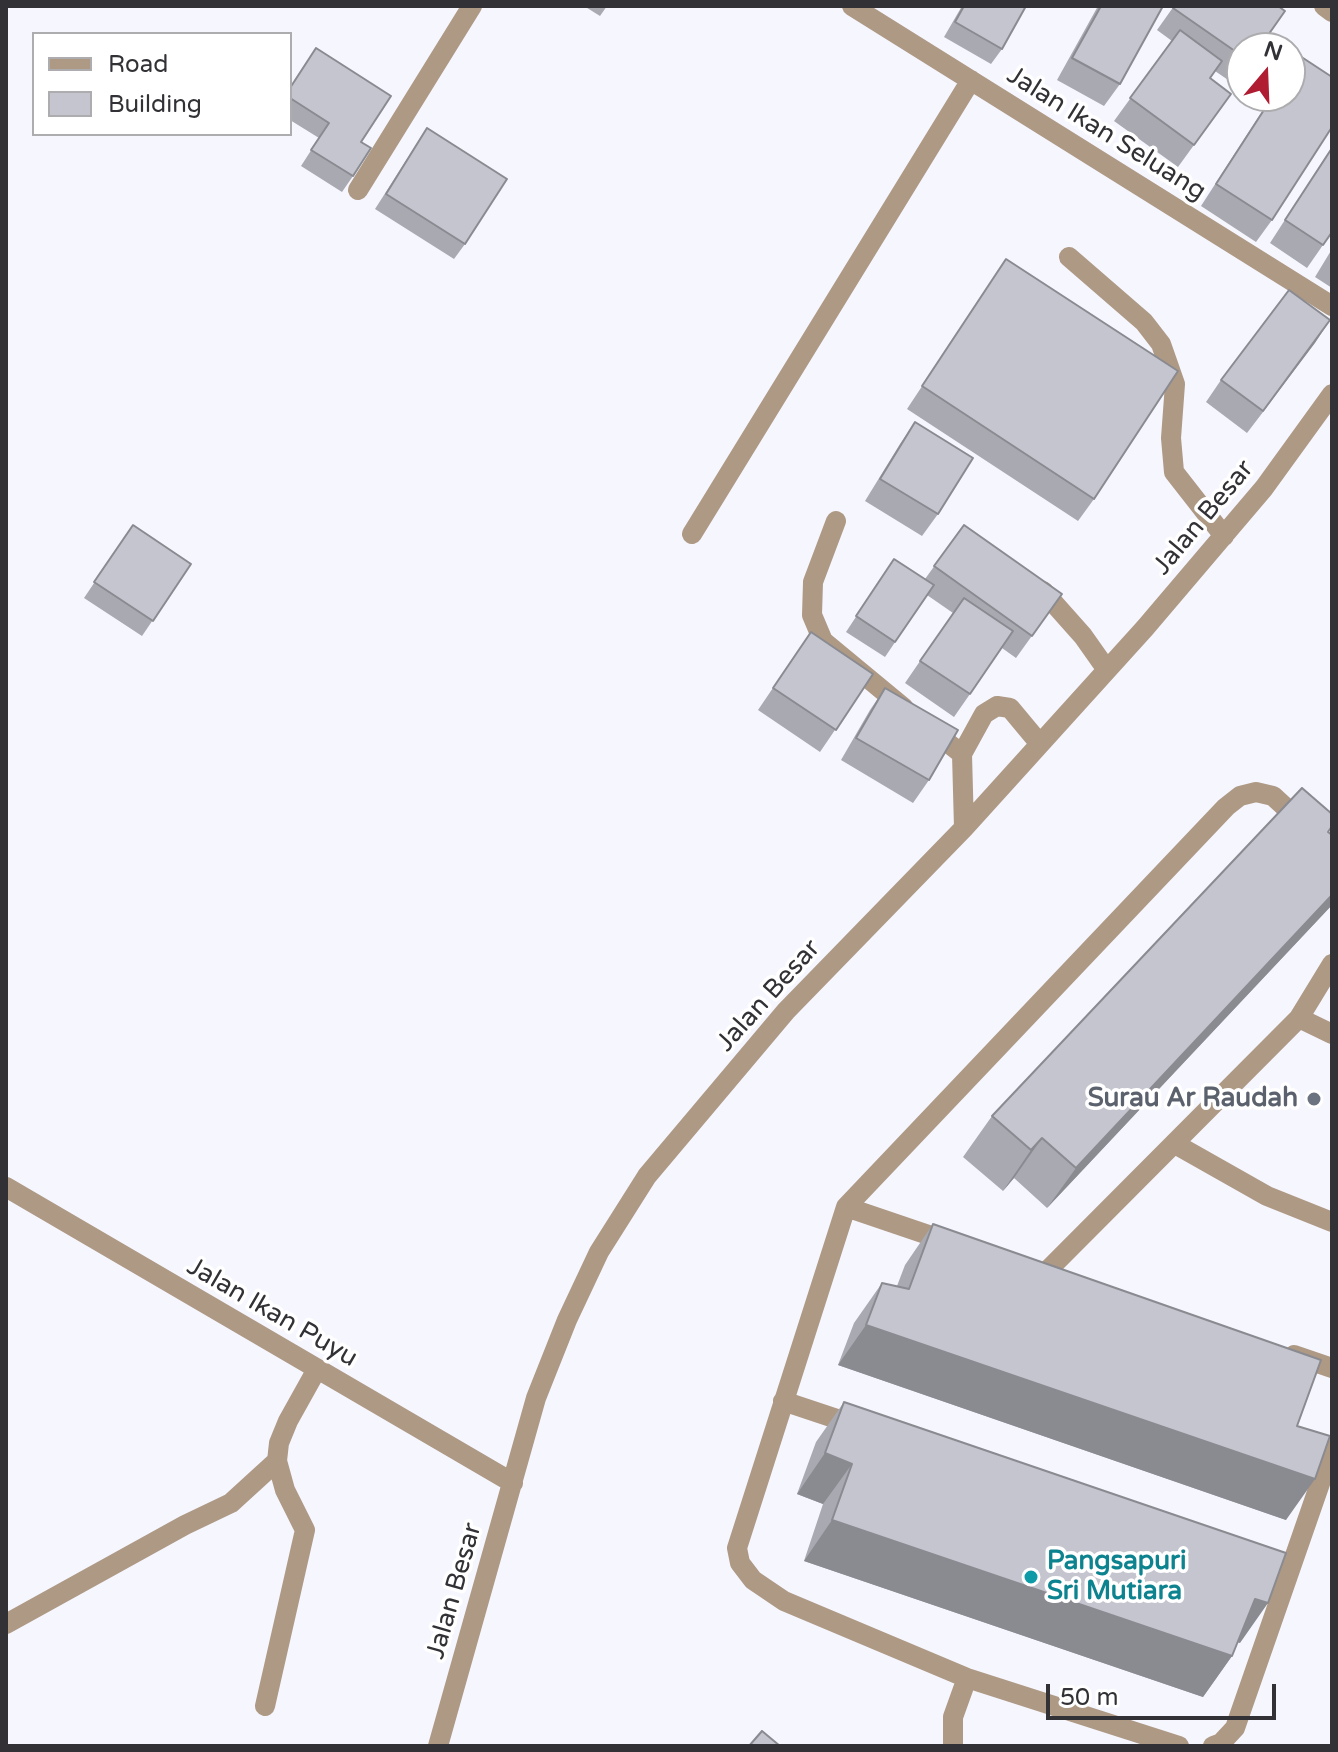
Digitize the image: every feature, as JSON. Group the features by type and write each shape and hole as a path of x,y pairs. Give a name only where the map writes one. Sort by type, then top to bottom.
{"street":[{"path":"358,190 472,6"},
{"name":"Jalan Ikan Seluang","path":"852,6 1332,306"},
{"path":"1324,6 1332,12"},
{"path":"692,534 971,80"},
{"path":"1069,257 1144,322 1161,344 1175,384 1171,438 1174,472 1224,536"},
{"name":"Jalan Besar","path":"438,1746 536,1398 567,1320 599,1252 647,1176 786,1011 964,828 1107,670 1264,488 1332,394"},
{"path":"836,521 813,582 812,615 823,641 962,754"},
{"path":"1043,591 1083,636 1107,670"},
{"path":"964,828 962,754 984,714 997,706 1010,708 1040,744"},
{"path":"1179,1746 967,1678 784,1601 753,1580 740,1563 737,1548 846,1207 1215,818 1240,796 1256,792 1273,796 1332,850"},
{"path":"1019,1266 1051,1276 1299,1018 1332,964"},
{"path":"1299,1018 1332,1034"},
{"path":"1175,1144 1267,1196 1332,1222"},
{"name":"Jalan Ikan Puyu","path":"6,1187 513,1483"},
{"path":"846,1207 967,1248"},
{"path":"1271,1348 1332,1368"},
{"path":"265,1706 305,1530 285,1490 277,1461 279,1443 317,1369"},
{"path":"783,1401 873,1431"},
{"path":"1213,1746 1221,1743 1235,1728 1332,1449"},
{"path":"6,1624 185,1525 231,1503 277,1461"},
{"path":"1230,1552 1289,1572"},
{"path":"953,1746 953,1717 967,1678"}],"building":[{"path":"964,6 1026,6 1002,49 955,22"},
{"path":"1101,6 1163,6 1120,84 1072,58"},
{"path":"1278,6 1285,11 1270,32 1226,32 1226,45 1173,8"},
{"path":"1180,30 1222,61 1210,78 1226,90 1226,101 1194,145 1130,98"},
{"path":"316,48 391,96 361,142 371,148 353,176 311,150 329,123 292,99 292,85"},
{"path":"1306,60 1332,77 1332,127 1272,220 1216,184 1263,112 1306,112"},
{"path":"427,128 507,179 465,244 386,194"},
{"path":"1332,148 1332,232 1323,245 1285,220"},
{"path":"1006,259 1178,371 1094,499 922,386"},
{"path":"1289,290 1330,320 1263,411 1221,380"},
{"path":"915,422 973,458 938,514 880,479"},
{"path":"133,525 191,564 153,621 94,582"},
{"path":"964,525 1062,594 1032,636 934,566"},
{"path":"894,559 934,585 895,642 856,616"},
{"path":"964,598 1013,631 970,694 920,661"},
{"path":"811,632 873,674 836,730 773,688"},
{"path":"885,688 958,730 929,780 856,738"},
{"path":"1302,788 1332,814 1332,826 1328,832 1332,835 1332,895 1076,1168 1042,1138 1031,1150 992,1116"},
{"path":"933,1224 1321,1360 1297,1426 1330,1436 1315,1479 866,1325 882,1283 909,1289"},
{"path":"844,1402 1286,1553 1268,1603 1255,1599 1232,1656 832,1520 852,1464 825,1453"},
{"path":"762,1731 780,1746 749,1746"}],"place":[{"name":"Surau Ar Raudah","path":"1314,1099"},
{"name":"Pangsapuri Sri Mutiara","path":"1031,1577"}]}
